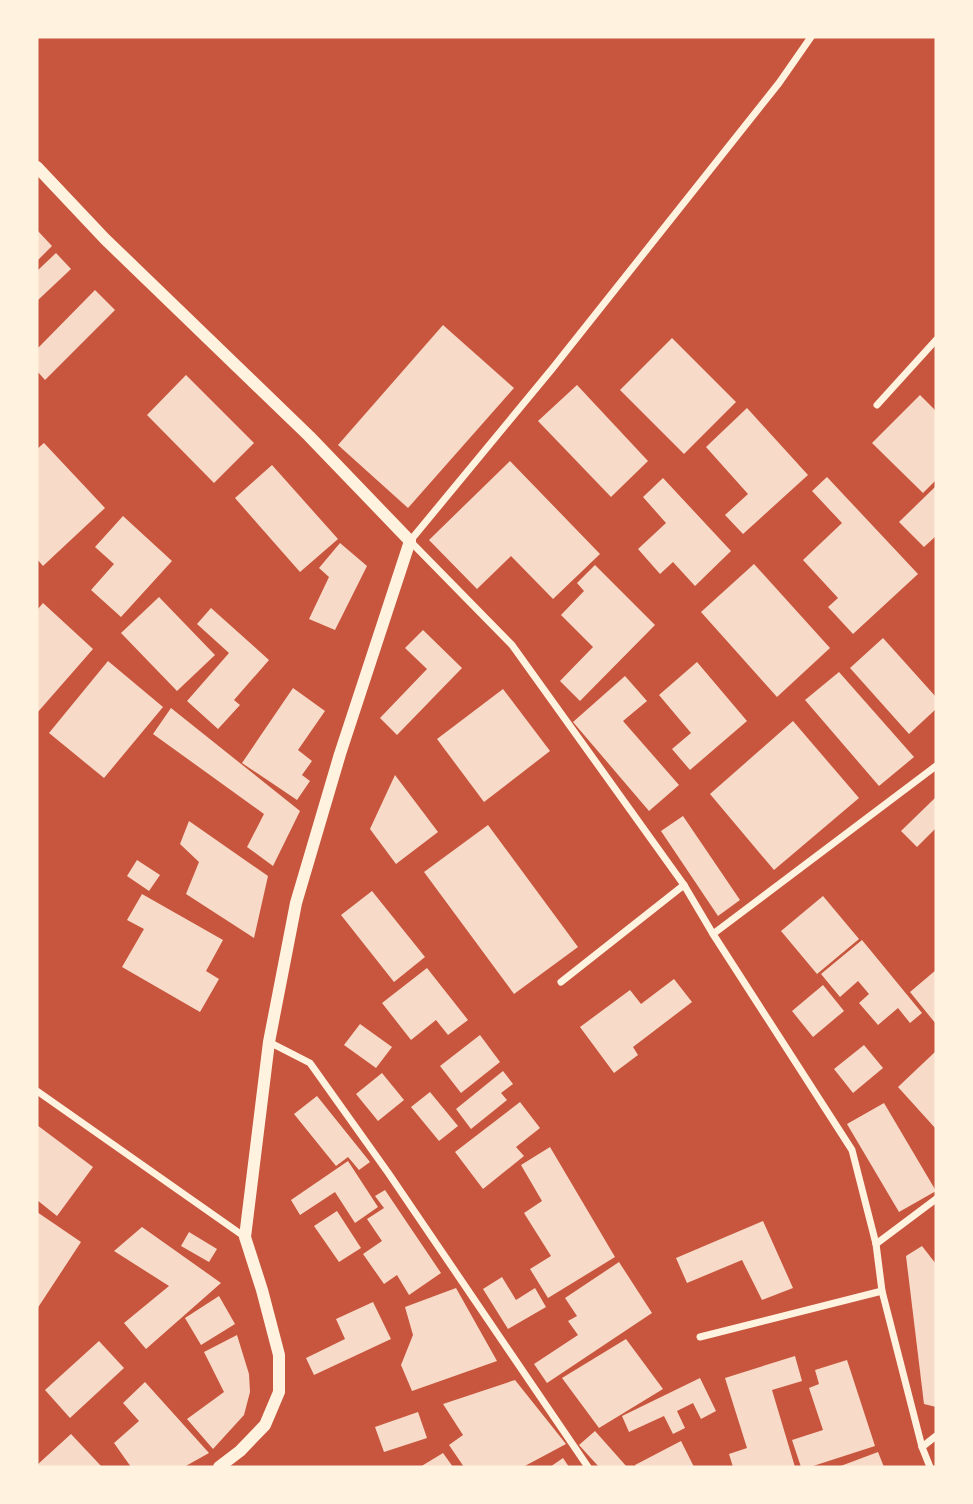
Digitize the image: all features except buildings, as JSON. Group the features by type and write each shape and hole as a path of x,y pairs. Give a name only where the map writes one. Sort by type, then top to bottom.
{"street":[{"path":"219,1467 240,1451 265,1425 279,1392 279,1355 245,1237 269,1042 296,902 340,754 410,541 560,359 771,94 811,37"},
{"path":"37,167 105,239 309,436 512,645 684,885 852,1150 876,1244 882,1291 922,1447 930,1467"},
{"path":"877,405 936,340"},
{"path":"713,934 936,766"},
{"path":"561,982 684,885"},
{"path":"269,1042 310,1063 389,1174 588,1467"},
{"path":"37,1091 245,1237"},
{"path":"876,1244 936,1199"},
{"path":"700,1337 882,1291"},
{"path":"922,1447 936,1436"}]}
